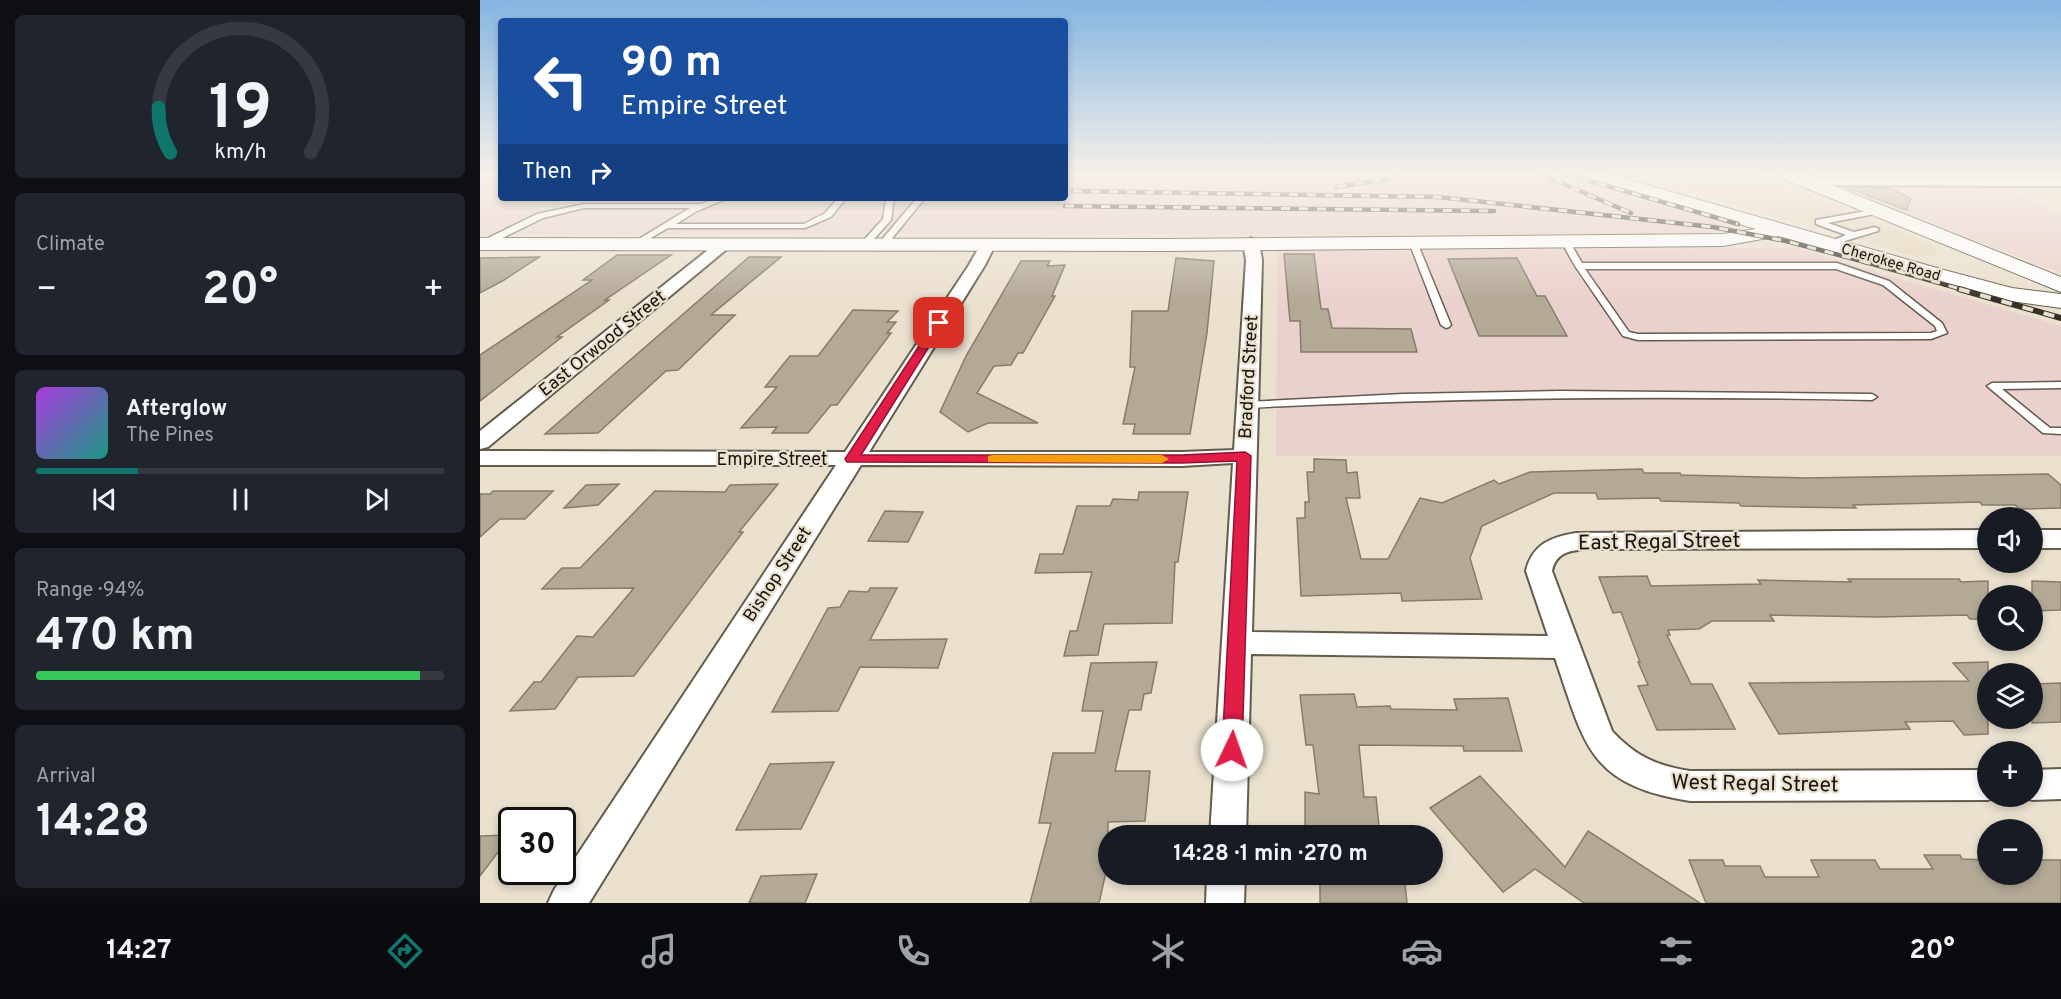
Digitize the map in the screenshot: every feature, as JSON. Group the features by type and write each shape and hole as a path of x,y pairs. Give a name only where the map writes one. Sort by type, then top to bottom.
{"street":[{"name":"Cherokee Road","path":"1728,215 2012,295 2061,301"},
{"path":"1867,215 2061,285"},
{"path":"482,244 987,245 1723,240 1751,237 1779,230"},
{"name":"Bradford Street","path":"1228,825 1254,260 1251,243"},
{"name":"East Orwood Street","path":"480,442 723,244"},
{"name":"Bishop Street","path":"567,903 977,265 987,245"},
{"path":"1936,275 1980,274 1993,269 1994,259"},
{"name":"Empire Street","path":"480,458 1182,459 1245,456"},
{"name":"East Regal Street","path":"1565,647 1539,571 1540,561 1546,552 1565,543 1594,540 1977,539"},
{"path":"2043,539 2061,539"},
{"path":"1236,643 1565,647"},
{"name":"West Regal Street","path":"1565,647 1599,739 1614,758 1631,769 1662,782 1690,786 1977,785"},
{"path":"2043,784 2061,784"},
{"path":"1225,903 1226,885"}],"lane":[{"path":"482,244 544,215"},
{"path":"637,244 685,215"},
{"path":"665,226 806,226 828,215"},
{"path":"873,245 888,215"},
{"path":"873,245 903,215"},
{"path":"1854,235 1819,222 1876,220"},
{"path":"1828,244 1854,235 1876,220"},
{"path":"1565,241 1579,266 1626,334 1638,337 1931,336 1942,333 1938,325 1886,283 1837,266 1579,266"},
{"path":"1413,242 1446,325"},
{"path":"2061,385 1992,386 2047,431 2061,431"},
{"path":"1247,405 1533,396 1761,394 1872,397"}],"shaded area":[{"path":"480,215 1695,215 1736,227 1712,234 480,234"},
{"path":"1770,215 1860,215 1931,244 1939,254 1919,257"},
{"path":"1911,215 2061,215 2061,273"},
{"path":"1795,248 2061,326 2061,456 1276,456 1277,251"}],"building":[{"path":"1284,254 1314,254 1321,309 1328,309 1332,328 1411,329 1417,352 1301,352 1300,321 1290,321"},
{"path":"617,255 671,255 605,300 609,300 557,337 562,337 480,401 480,355 592,280 583,280"},
{"path":"539,257 504,280 480,293 480,258"},
{"path":"749,257 781,257 711,315 735,315 678,370 666,371 598,433 545,434"},
{"path":"1176,258 1214,261 1207,333 1190,434 1133,434 1135,424 1123,424 1135,367 1130,367 1132,311 1168,311"},
{"path":"1517,258 1537,296 1545,296 1567,336 1479,336 1448,259"},
{"path":"1021,261 1050,261 1047,266 1065,265 1052,296 1055,296 1023,353 1018,353 1011,365 994,366 977,393 1038,423 988,423 968,432 940,412 966,356"},
{"path":"853,310 898,311 887,322 896,322 887,333 891,333 837,405 831,405 808,433 772,433 777,427 741,428 777,387 765,387 790,356 818,356"},
{"path":"1314,459 1346,460 1347,473 1357,472 1360,498 1346,498 1361,559 1388,559 1420,498 1442,503 1494,480 1499,484 1530,472 1642,469 1644,473 1806,478 2048,474 2061,485 2061,508 1982,505 1980,502 1853,505 1856,508 1741,506 1739,503 1661,501 1659,498 1598,499 1596,493 1554,493 1482,526 1470,558 1482,599 1402,601 1401,593 1301,596 1297,518 1305,518 1305,502 1309,502 1307,472 1314,472"},
{"path":"619,484 598,505 564,508 586,485"},
{"path":"778,484 739,532 743,532 634,676 578,677 555,709 510,711 534,682 541,682 577,636 593,637 634,588 542,589 562,568 580,568 655,491 725,492 730,485"},
{"path":"493,491 553,491 525,519 500,519 480,537 480,494 490,494"},
{"path":"1139,492 1188,492 1178,562 1175,562 1172,623 1104,624 1098,655 1064,656 1070,631 1077,631 1092,572 1035,573 1040,554 1063,554 1077,506 1110,506 1113,499 1138,500"},
{"path":"885,511 923,512 908,542 868,541"},
{"path":"1647,576 1651,586 1761,584 1758,580 1851,582 1848,579 1959,579 1961,582 1988,581 1988,585 1977,585 1977,619 1970,619 1967,615 1878,617 1770,615 1774,621 1712,621 1699,629 1668,630 1670,635 1667,635 1691,684 1712,684 1735,729 1657,730 1638,686 1648,685 1638,662 1640,662 1621,612 1613,613 1599,577"},
{"path":"2032,581 2061,582 2061,610 2043,611 2043,585 2032,585"},
{"path":"870,588 897,588 870,640 947,639 938,668 860,667 838,711 772,712 828,608 840,607 849,591 868,592"},
{"path":"1157,662 1151,693 1144,694 1141,710 1129,710 1115,771 1150,771 1145,821 1108,822 1108,825 1098,825 1098,885 1103,885 1099,903 1030,903 1051,823 1039,823 1053,753 1095,753 1103,711 1082,711 1091,663"},
{"path":"1988,662 1977,663 1977,729 1988,729 1988,734 1964,735 1953,721 1905,722 1910,729 1779,734 1749,683 1969,681 1953,663"},
{"path":"2061,683 2061,722 2043,723 2043,684"},
{"path":"1354,694 1357,707 1390,706 1391,709 1457,710 1454,699 1508,698 1522,751 1464,751 1463,746 1359,745 1364,797 1376,797 1379,825 1305,825 1305,792 1319,794 1313,745 1306,745 1300,695"},
{"path":"834,762 801,829 736,830 770,764"},
{"path":"1480,776 1565,867 1588,831 1700,903 1584,903 1535,869 1503,892 1430,808"},
{"path":"498,835 498,852 480,876 480,836"},
{"path":"1924,855 1960,855 1962,859 1977,860 1977,885 2043,885 2043,860 2061,860 2061,903 1706,903 1689,860 1723,860 1725,866 1760,866 1765,877 1819,877 1811,860 1875,860 1880,869 1933,869"},
{"path":"817,874 805,903 749,903 761,876"},
{"path":"1320,885 1405,885 1407,903 1320,903"}],"railway":[{"path":"1604,215 1713,227 1786,241 1869,263"},
{"path":"1708,215 1738,224"},
{"path":"1862,261 1964,290"},
{"path":"1959,289 2061,318"}],"slow traffic":[{"path":"993,459 1162,459"}],"route":[{"path":"939,323 852,459 1182,459 1245,456 1232,750"}]}
